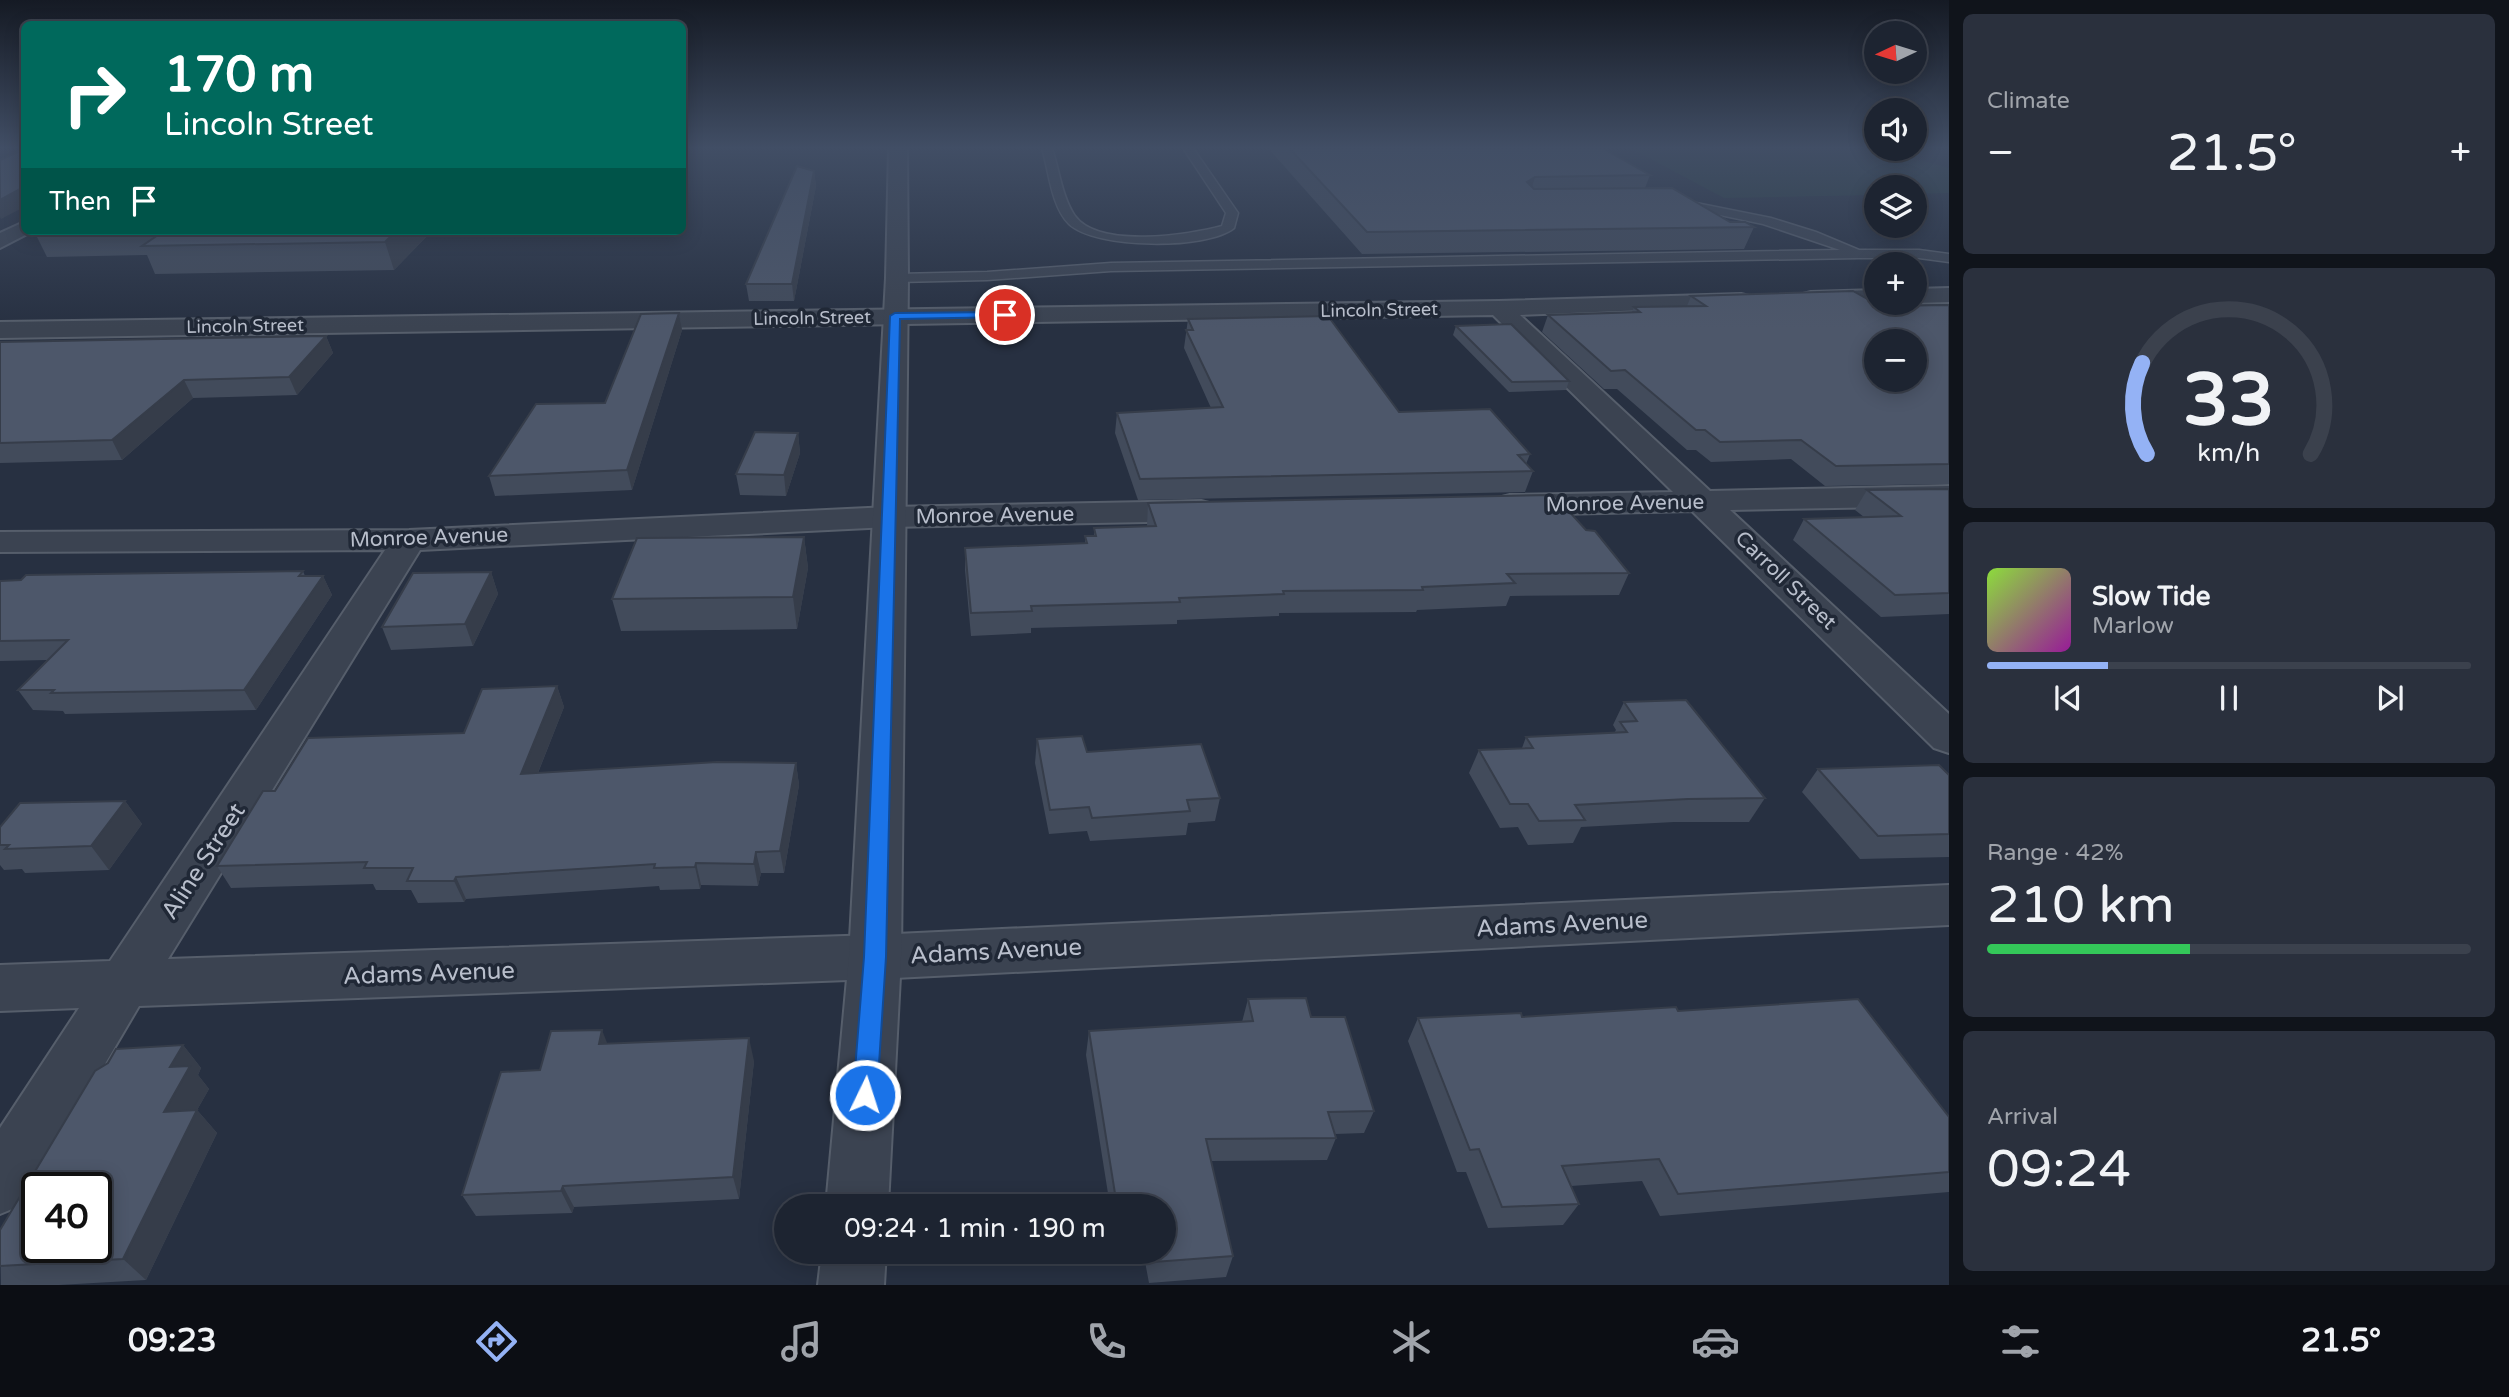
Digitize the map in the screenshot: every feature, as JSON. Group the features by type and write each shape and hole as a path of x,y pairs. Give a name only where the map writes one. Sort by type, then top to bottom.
{"street":[{"path":"858,1194 875,957 897,208"},
{"path":"0,242 21,230"},
{"path":"1927,296 1949,295"},
{"name":"Lincoln Street","path":"0,330 896,297 1499,308 1765,300"},
{"path":"1792,299 1864,297"},
{"name":"Carroll Street","path":"1499,308 1949,738"},
{"name":"Monroe Avenue","path":"1483,506 1949,496"},
{"name":"Monroe Avenue","path":"0,542 409,540 889,517 1235,510"},
{"name":"Aline Street","path":"0,1183 124,984 409,540"},
{"name":"Adams Avenue","path":"0,988 875,957 1949,905"},
{"path":"851,1285 853,1264"}],"lane":[{"path":"1067,208 1071,219 1087,233 1121,238 1179,239 1205,236 1228,228 1232,213 1229,208"},
{"path":"1703,208 1763,219 1829,240 1859,254"},
{"path":"896,297 987,276 1111,267 1859,254 1919,254 1949,258"}],"building":[{"path":"779,208 807,208 792,284 746,284"},
{"path":"1345,208 1706,208 1730,222 1745,222 1754,227 1367,232"},
{"path":"158,235 392,235 385,242 142,246"},
{"path":"1853,291 1864,297 1864,315 1927,315 1927,305 1949,305 1949,464 1836,466 1801,440 1720,442 1705,430 1696,430 1625,370 1611,371 1548,315 1640,312 1634,307 1706,306 1691,296"},
{"path":"679,313 627,470 489,476 536,404 605,403 641,314"},
{"path":"1328,316 1399,412 1490,409 1530,454 1518,455 1533,471 1140,479 1117,413 1223,407 1186,330 1193,330 1188,319"},
{"path":"1511,324 1569,381 1512,382 1456,326"},
{"path":"326,336 289,377 184,380 112,440 0,443 0,342"},
{"path":"755,432 798,433 784,475 736,474"},
{"path":"1949,489 1949,593 1895,595 1804,519 1901,516 1867,490"},
{"path":"1554,495 1586,530 1595,531 1629,573 1507,574 1515,583 1422,587 1423,590 1283,591 1284,594 1179,598 1180,602 1031,606 1032,611 971,613 965,548 1087,543 1085,536 1096,536 1094,528 1156,526 1148,503"},
{"path":"804,537 793,597 612,599 637,538"},
{"path":"303,571 299,576 323,576 244,690 51,693 54,690 18,690 68,640 0,641 0,581 21,580 26,575"},
{"path":"491,572 465,624 382,627 413,573"},
{"path":"557,686 521,774 717,762 796,763 780,851 756,852 754,864 696,863 695,867 654,868 655,864 456,877 454,881 407,881 413,868 364,868 367,862 217,866 263,791 275,791 308,738 464,733 482,689"},
{"path":"1686,700 1765,798 1575,805 1585,820 1539,821 1528,804 1510,804 1479,750 1533,748 1526,737 1627,732 1620,722 1637,721 1624,702"},
{"path":"1082,736 1087,752 1201,744 1220,798 1187,800 1190,811 1092,818 1089,807 1050,810 1037,739"},
{"path":"1939,765 1949,775 1949,834 1878,836 1818,769"},
{"path":"125,801 91,846 5,849 9,845 0,845 0,827 20,803"},
{"path":"1306,998 1311,1017 1345,1017 1374,1111 1328,1112 1336,1138 1206,1139 1233,1256 1176,1260 1176,1194 1115,1194 1089,1031 1253,1021 1248,999"},
{"path":"1858,999 1949,1117 1949,1172 1678,1194 1659,1159 1562,1166 1579,1204 1502,1207 1479,1149 1470,1150 1418,1018 1521,1013 1522,1017 1676,1007 1678,1011"},
{"path":"602,1030 599,1044 749,1038 733,1177 563,1186 561,1191 462,1195 501,1072 540,1070 551,1031"},
{"path":"183,1045 170,1067 190,1066 164,1112 197,1110 123,1259 112,1260 112,1172 35,1172 95,1071 108,1063 116,1049"},
{"path":"21,1195 21,1263 53,1263 0,1266 0,1230"}],"route":[{"path":"865,1095 875,957 895,316 1005,315"}]}
